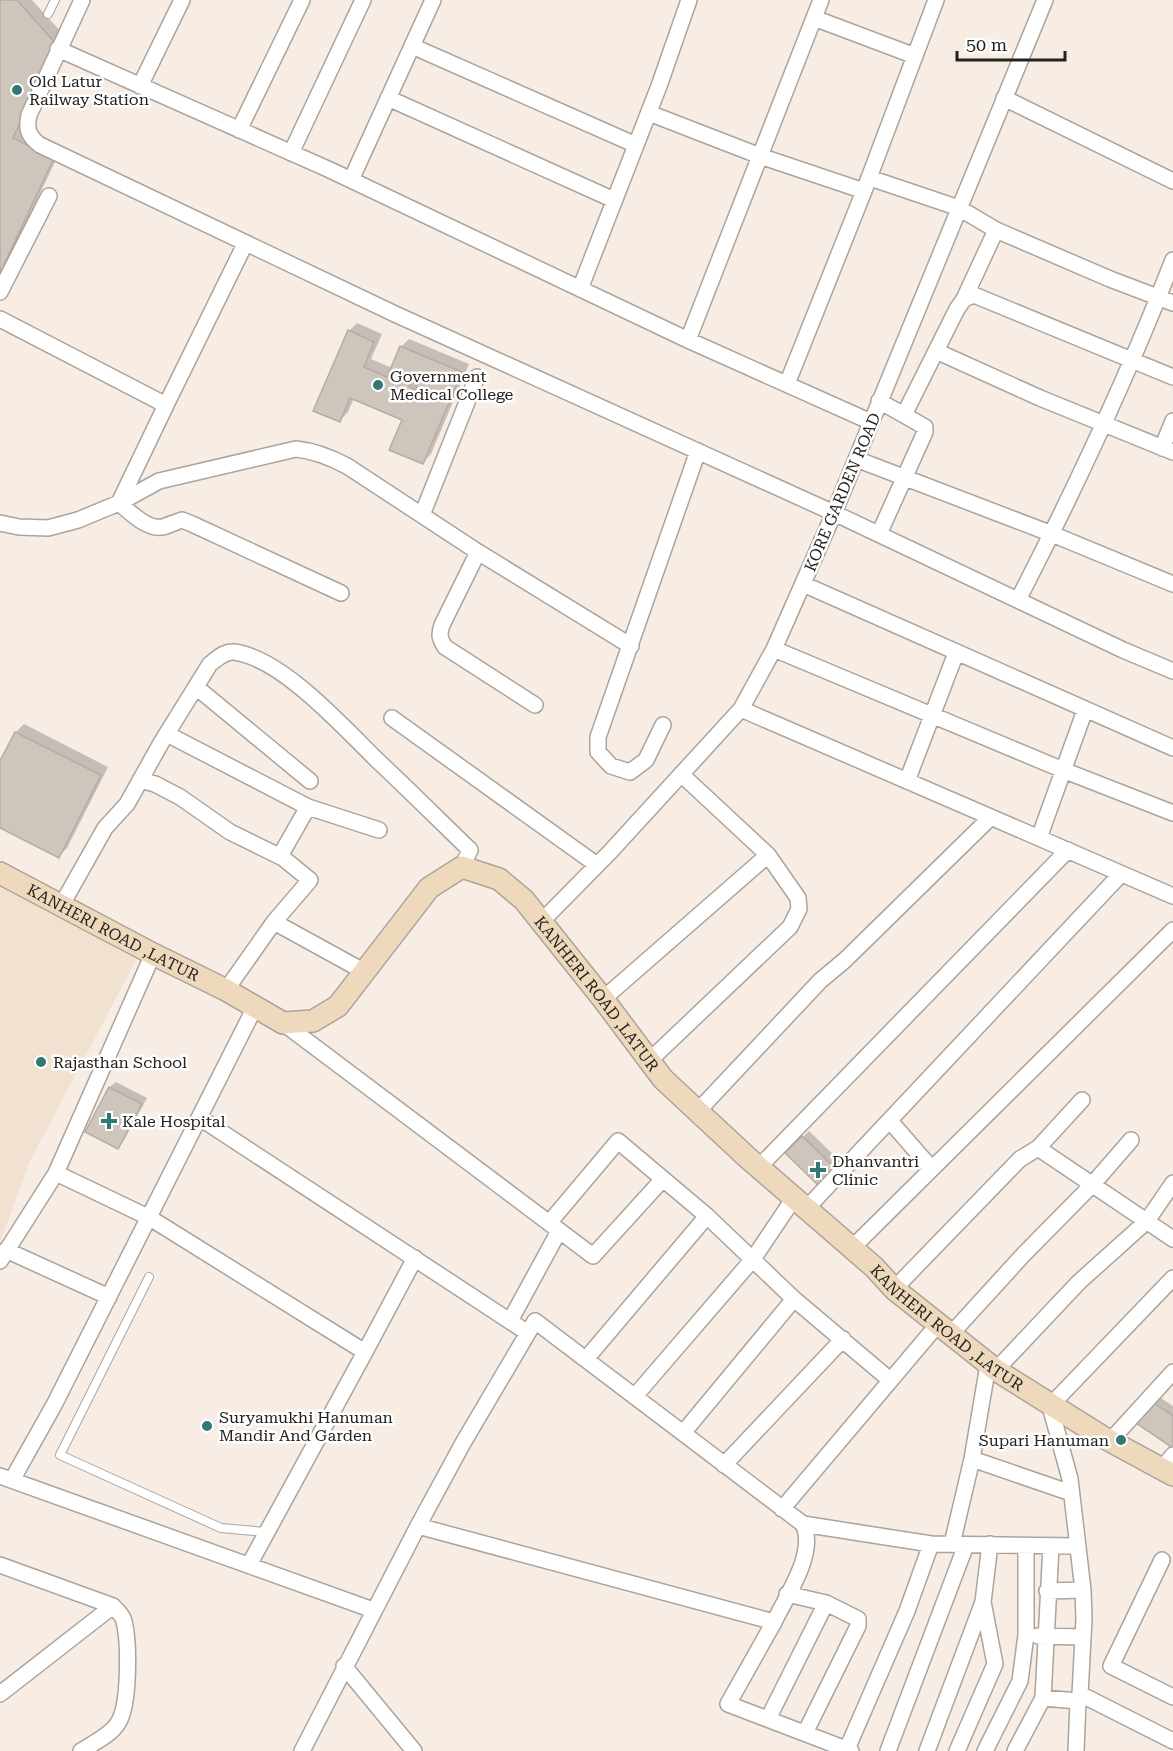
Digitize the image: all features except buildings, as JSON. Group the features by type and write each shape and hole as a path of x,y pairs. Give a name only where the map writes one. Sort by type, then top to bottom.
{"street":[{"path":"82,0 29,115 28,132 32,139 51,151 394,314 834,513 1123,650 1173,671"},
{"path":"140,86 182,0"},
{"path":"238,130 302,0"},
{"path":"291,153 363,0"},
{"path":"351,180 433,0"},
{"path":"580,289 649,113 689,0"},
{"path":"688,340 821,0"},
{"path":"787,384 867,184 936,0"},
{"name":"KORE GARDEN ROAD","path":"541,922 597,865 741,709 774,649 834,513 1045,0"},
{"path":"814,18 915,56"},
{"path":"412,46 636,145"},
{"path":"58,49 351,180 688,340 871,422"},
{"path":"388,98 614,200"},
{"path":"1004,98 1173,181"},
{"path":"649,113 760,156 959,208 996,230 1173,303"},
{"path":"0,292 49,195"},
{"path":"904,415 964,299 996,230"},
{"path":"119,503 245,244"},
{"path":"1018,600 1052,534 1103,424 1173,260"},
{"path":"964,299 975,295 984,298 1173,377"},
{"path":"0,319 166,405"},
{"path":"936,351 1168,450 1173,421"},
{"path":"422,515 477,377"},
{"path":"879,401 925,427 925,432 879,534"},
{"path":"0,523 19,527 48,528 78,520 119,503 159,481 296,449 312,451 330,457 631,646"},
{"path":"663,725 646,760 630,772 611,766 598,752 598,737 698,451"},
{"path":"856,459 1052,534 1173,584"},
{"path":"119,503 146,523 156,527 182,520 341,593"},
{"path":"478,552 442,625 440,640 445,647 535,705"},
{"path":"803,584 1085,711 1173,748"},
{"path":"774,649 1062,770 1173,813"},
{"path":"61,906 105,828 127,804 210,664 222,655 231,652 244,654 278,670 317,701 470,850 462,867 429,888 338,1006 313,1021 283,1023"},
{"path":"906,781 956,653"},
{"path":"196,687 310,781"},
{"path":"741,709 1173,896"},
{"path":"1039,838 1085,711"},
{"path":"392,718 597,865"},
{"path":"167,734 308,807 379,830"},
{"path":"649,1061 790,927 799,909 798,897 768,855 681,774"},
{"path":"140,780 155,784 180,797 230,832 280,856 310,880 274,922 226,990"},
{"path":"280,856 308,807"},
{"path":"698,1112 820,981 845,960 991,817"},
{"path":"758,1168 1068,850"},
{"path":"603,999 768,855"},
{"name":"KANHERI ROAD ,LATUR","path":"462,867 499,879 524,900 663,1079 758,1168 874,1267 894,1289 992,1368 1050,1406 1110,1441 1169,1467"},
{"name":"KANHERI ROAD ,LATUR","path":"0,873 226,990 283,1023"},
{"path":"635,1396 801,1203 890,1121 1121,874"},
{"path":"274,922 365,972"},
{"path":"852,1248 1173,930"},
{"path":"109,1298 3,1256 56,1173 153,954"},
{"path":"255,1007 54,1405 6,1478 373,1610"},
{"path":"283,1023 593,1256 663,1179"},
{"path":"894,1289 1020,1160 1038,1148 1082,1100"},
{"path":"200,1118 528,1333"},
{"path":"890,1121 931,1168"},
{"path":"782,1509 890,1380 1024,1254 1092,1185 1131,1140"},
{"path":"510,1321 554,1227 618,1141 707,1216 794,1299 890,1380"},
{"path":"1038,1148 1173,1239"},
{"path":"56,1173 150,1218 365,1352"},
{"path":"888,1751 959,1545 972,1460 992,1368 1079,1282 1147,1221 1173,1183"},
{"path":"586,1359 707,1216"},
{"path":"249,1565 414,1258"},
{"path":"1076,1751 1083,1637 1083,1590 1070,1479 1050,1406 1173,1278"},
{"path":"683,1433 794,1299"},
{"path":"302,1751 373,1610 463,1443 535,1322 803,1524 808,1533 806,1555 774,1622 728,1704 849,1750 907,1611 931,1544"},
{"path":"724,1465 843,1339"},
{"path":"1110,1441 1173,1372"},
{"path":"972,1460 1071,1493"},
{"path":"803,1524 931,1544 1077,1546"},
{"path":"418,1526 774,1622"},
{"path":"927,1751 983,1602 990,1544"},
{"path":"985,1751 1020,1681 1026,1635 1026,1546"},
{"path":"1015,1751 1042,1698 1051,1546"},
{"path":"1162,1560 1111,1665 1173,1697"},
{"path":"1,1567 112,1606 122,1615 128,1660 123,1712 118,1724 108,1734 81,1751"},
{"path":"1047,1591 1083,1590"},
{"path":"787,1594 826,1603 858,1619 858,1626 806,1733"},
{"path":"957,1751 995,1664 983,1602"},
{"path":"768,1719 826,1603"},
{"path":"0,1694 112,1606"},
{"path":"1026,1635 1083,1637"},
{"path":"344,1666 414,1751"},
{"path":"1042,1698 1079,1698 1173,1741"}],"lane":[{"path":"48,14 55,0"},
{"path":"149,1277 60,1455 221,1528 266,1532"}],"shaded area":[{"name":"Rajasthan School","path":"0,883 136,960 29,1163 0,1243"}],"place":[{"name":"Old Latur Railway Station","path":"17,90"},
{"name":"Government Medical College","path":"378,385"},
{"name":"Rajasthan School","path":"41,1062"},
{"name":"Kale Hospital","path":"109,1121"},
{"name":"Dhanvantri Clinic","path":"818,1170"},
{"name":"Suryamukhi Hanuman Mandir And Garden","path":"207,1426"},
{"name":"Supari Hanuman","path":"1121,1440"}]}
